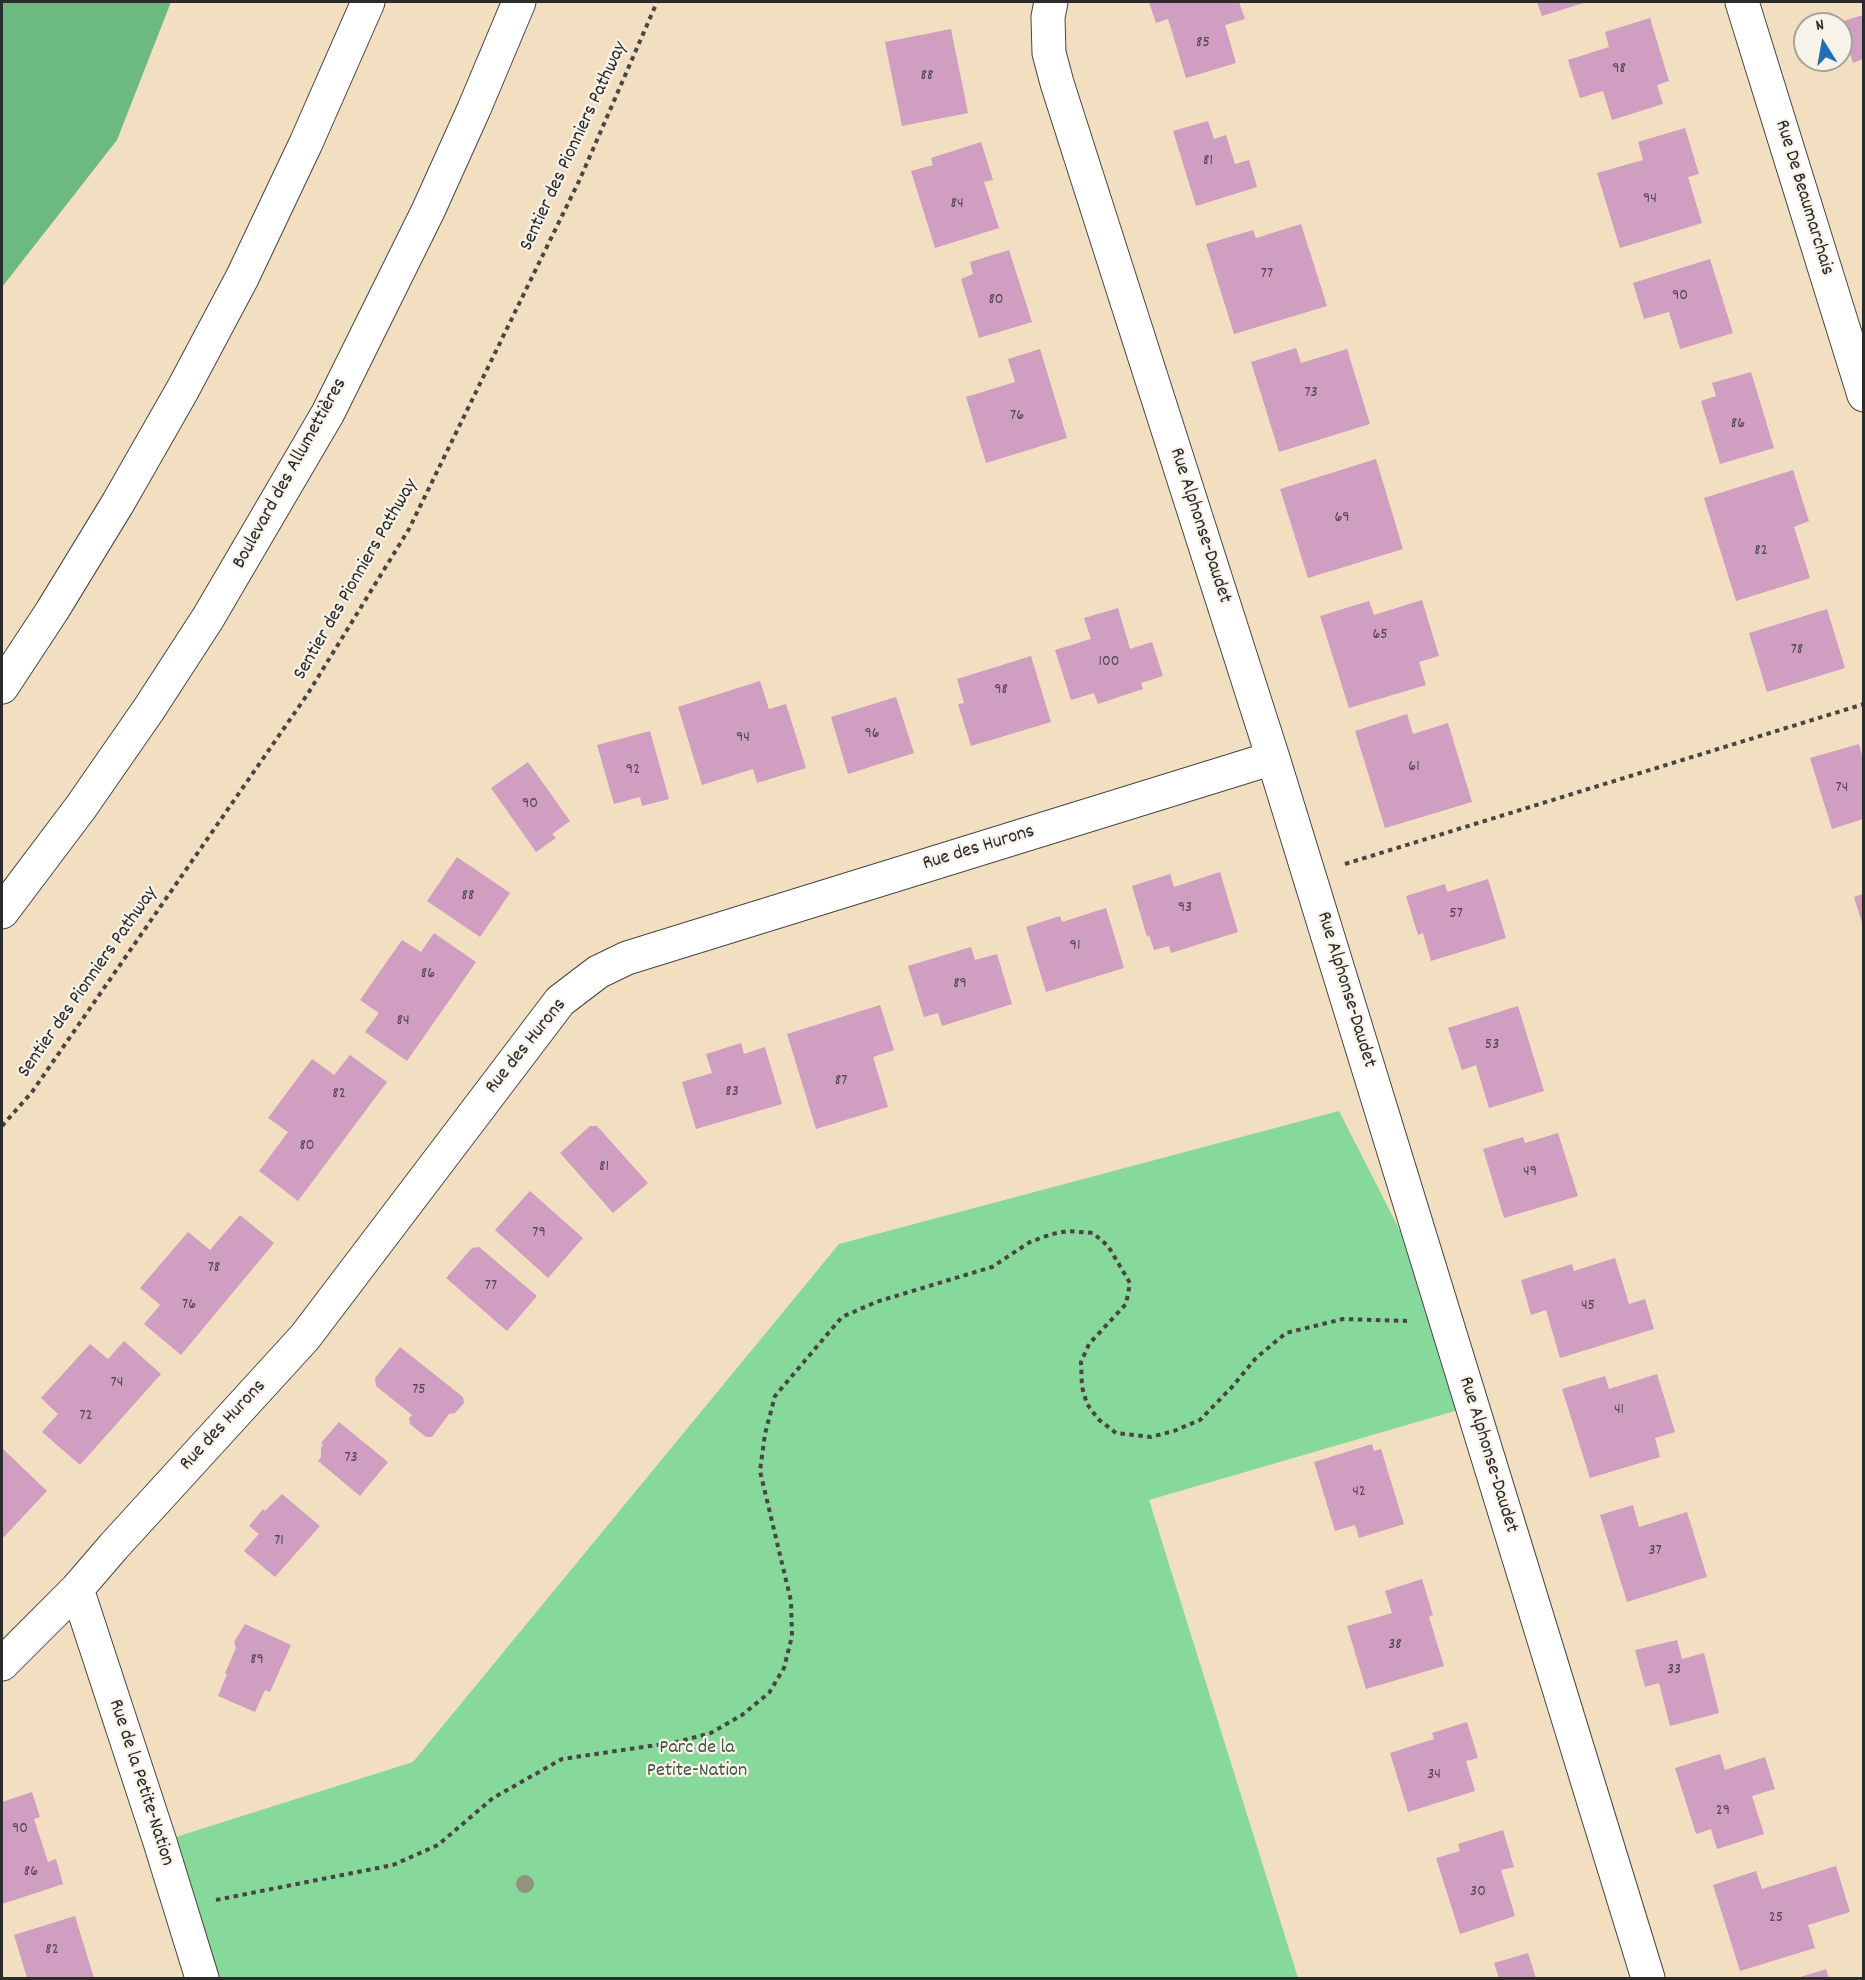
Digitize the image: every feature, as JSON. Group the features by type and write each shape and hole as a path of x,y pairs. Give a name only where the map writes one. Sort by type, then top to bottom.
{"main road":[{"path":"2,687 118,503 183,389 242,278 302,153 368,2"},
{"name":"Boulevard des Allumettières","path":"2,912 81,807 149,709 208,618 328,413 429,212 519,2"},
{"name":"Rue Alphonse-Daudet","path":"1051,2 1048,17 1049,52 1057,83 1310,875 1648,1978"},
{"name":"Rue De Beaumarchais","path":"1742,2 1863,395"},
{"name":"Rue des Hurons","path":"2,1664 77,1589 305,1337 560,1002 598,972 627,958 1273,759"},
{"name":"Rue de la Petite-Nation","path":"77,1589 202,1978"}],"path":[{"name":"Sentier des Pionniers Pathway","path":"2,1126 32,1092 294,714 409,529 580,179 657,2"},
{"path":"1310,875 1863,704"},
{"path":"179,1904 224,1899 393,1865 438,1845 494,1798 562,1759 677,1742 711,1733 742,1715 769,1693 784,1668 792,1636 791,1601 760,1471 765,1434 775,1396 842,1317 876,1302 992,1267 1030,1242 1052,1234 1068,1231 1093,1233 1108,1246 1130,1283 1126,1304 1089,1344 1081,1362 1082,1387 1087,1404 1098,1419 1116,1433 1151,1437 1174,1431 1200,1420 1256,1358 1286,1333 1343,1318 1446,1323"}],"green space":[{"path":"2,2 171,2 117,140 2,287"},
{"name":"Parc de la Petite-Nation","path":"1339,1111 1447,1323 1472,1406 1149,1500 1298,1978 202,1978 160,1842 413,1762 839,1244"}],"building":[{"path":"1149,2 1239,2 1245,19 1225,25 1236,63 1186,78 1168,19 1156,23"},
{"path":"1537,2 1587,2 1542,16"},
{"path":"1863,15 1863,59 1853,63 1853,18"},
{"path":"1650,18 1669,81 1657,85 1663,104 1612,120 1603,91 1580,98 1568,60 1609,47 1605,32"},
{"path":"951,29 968,113 902,126 885,42"},
{"path":"1208,121 1214,139 1226,135 1235,164 1249,160 1257,187 1196,206 1173,131"},
{"path":"1685,128 1699,174 1688,177 1702,223 1620,248 1597,173 1643,160 1638,142"},
{"path":"981,142 993,180 984,182 999,228 935,248 911,171 933,165 931,158"},
{"path":"1301,224 1327,306 1234,334 1206,244 1253,230 1256,238"},
{"path":"1009,250 1032,322 979,338 961,279 973,274 970,262"},
{"path":"1710,259 1733,333 1680,349 1669,312 1644,319 1633,283"},
{"path":"1296,348 1301,363 1347,349 1370,424 1279,452 1251,362"},
{"path":"1040,349 1067,438 986,463 966,397 1015,382 1008,359"},
{"path":"1751,372 1774,448 1720,464 1701,401 1716,396 1712,383"},
{"path":"1376,459 1403,549 1308,578 1280,489"},
{"path":"1793,470 1809,521 1794,527 1810,578 1736,601 1704,498"},
{"path":"1422,600 1439,656 1419,662 1426,685 1349,708 1320,616 1369,601 1374,615"},
{"path":"1118,608 1130,649 1152,642 1163,676 1141,683 1143,689 1098,704 1094,693 1071,700 1055,650 1091,639 1084,618"},
{"path":"1827,609 1845,668 1767,692 1749,633"},
{"path":"1031,656 1051,722 971,746 958,704 964,703 957,679"},
{"path":"760,681 769,709 786,704 806,768 757,783 753,769 702,785 678,707"},
{"path":"896,697 914,753 848,774 831,717"},
{"path":"1407,714 1413,734 1448,723 1472,802 1385,828 1355,731"},
{"path":"650,731 669,799 642,806 640,797 614,804 597,745"},
{"path":"1859,744 1863,759 1863,819 1832,829 1810,758"},
{"path":"528,762 570,821 552,834 556,838 536,852 491,788"},
{"path":"457,857 510,893 480,937 427,901"},
{"path":"1220,872 1238,932 1171,953 1169,946 1154,950 1149,935 1147,937 1132,886 1170,874 1174,887"},
{"path":"1488,879 1506,938 1431,961 1423,933 1418,935 1406,896 1445,884 1447,892"},
{"path":"1863,894 1863,926 1854,897"},
{"path":"1106,908 1124,968 1046,992 1026,927 1060,916 1062,922"},
{"path":"434,933 476,962 407,1061 365,1032 379,1013 360,1000 402,940 421,952"},
{"path":"971,947 975,960 997,954 1012,1004 942,1026 938,1013 924,1017 908,966"},
{"path":"880,1005 894,1050 873,1057 888,1107 816,1129 787,1034"},
{"path":"1518,1006 1544,1091 1489,1108 1476,1065 1462,1070 1448,1028"},
{"path":"741,1043 744,1054 765,1047 782,1104 696,1129 682,1082 712,1073 706,1054"},
{"path":"350,1055 387,1082 298,1201 259,1171 288,1132 268,1118 312,1059 334,1075"},
{"path":"590,1126 597,1126 648,1183 613,1213 560,1153"},
{"path":"1558,1133 1578,1196 1504,1218 1483,1149 1523,1137 1525,1143"},
{"path":"530,1191 583,1238 548,1278 495,1230"},
{"path":"240,1215 274,1243 181,1355 144,1324 160,1305 140,1288 188,1232 210,1250"},
{"path":"479,1247 537,1296 507,1331 446,1278 472,1248"},
{"path":"1615,1258 1629,1304 1645,1299 1654,1329 1560,1358 1546,1310 1531,1315 1521,1280 1572,1264 1574,1271"},
{"path":"124,1341 161,1374 80,1465 42,1432 58,1414 41,1398 90,1344 108,1359"},
{"path":"400,1347 463,1397 464,1403 455,1413 449,1414 432,1437 426,1437 410,1424 409,1418 412,1415 376,1386 375,1378"},
{"path":"1657,1374 1675,1432 1655,1438 1660,1457 1590,1478 1562,1389 1605,1376 1609,1389"},
{"path":"339,1422 388,1462 360,1496 318,1461 323,1445 321,1443"},
{"path":"1372,1444 1374,1451 1381,1449 1404,1524 1359,1538 1355,1525 1335,1531 1314,1462"},
{"path":"2,1448 47,1491 2,1539"},
{"path":"282,1494 320,1526 275,1577 244,1551 259,1534 249,1526 263,1509 265,1511"},
{"path":"1633,1505 1639,1527 1687,1512 1707,1577 1627,1602 1600,1515"},
{"path":"1422,1579 1433,1615 1429,1617 1444,1666 1366,1689 1347,1626 1392,1613 1385,1591"},
{"path":"245,1624 291,1645 270,1692 265,1690 255,1712 218,1696 236,1648 234,1642"},
{"path":"1677,1640 1682,1659 1704,1653 1719,1713 1670,1726 1659,1683 1645,1687 1635,1650"},
{"path":"1467,1722 1478,1758 1466,1761 1475,1791 1408,1812 1390,1753 1434,1739 1432,1733"},
{"path":"1720,1754 1725,1770 1765,1757 1775,1789 1752,1796 1764,1834 1717,1849 1711,1829 1696,1834 1675,1768"},
{"path":"32,1792 40,1817 34,1819 48,1862 56,1859 63,1884 2,1904 2,1802"},
{"path":"1503,1830 1514,1867 1501,1870 1515,1916 1460,1934 1436,1858 1460,1851 1458,1844"},
{"path":"1836,1866 1850,1912 1808,1925 1815,1948 1740,1971 1713,1885 1756,1871 1762,1889"},
{"path":"75,1916 94,1978 27,1978 14,1935"},
{"path":"1528,1953 1536,1978 1499,1978 1494,1963"},
{"path":"1826,1969 1829,1978 1797,1978"}]}
